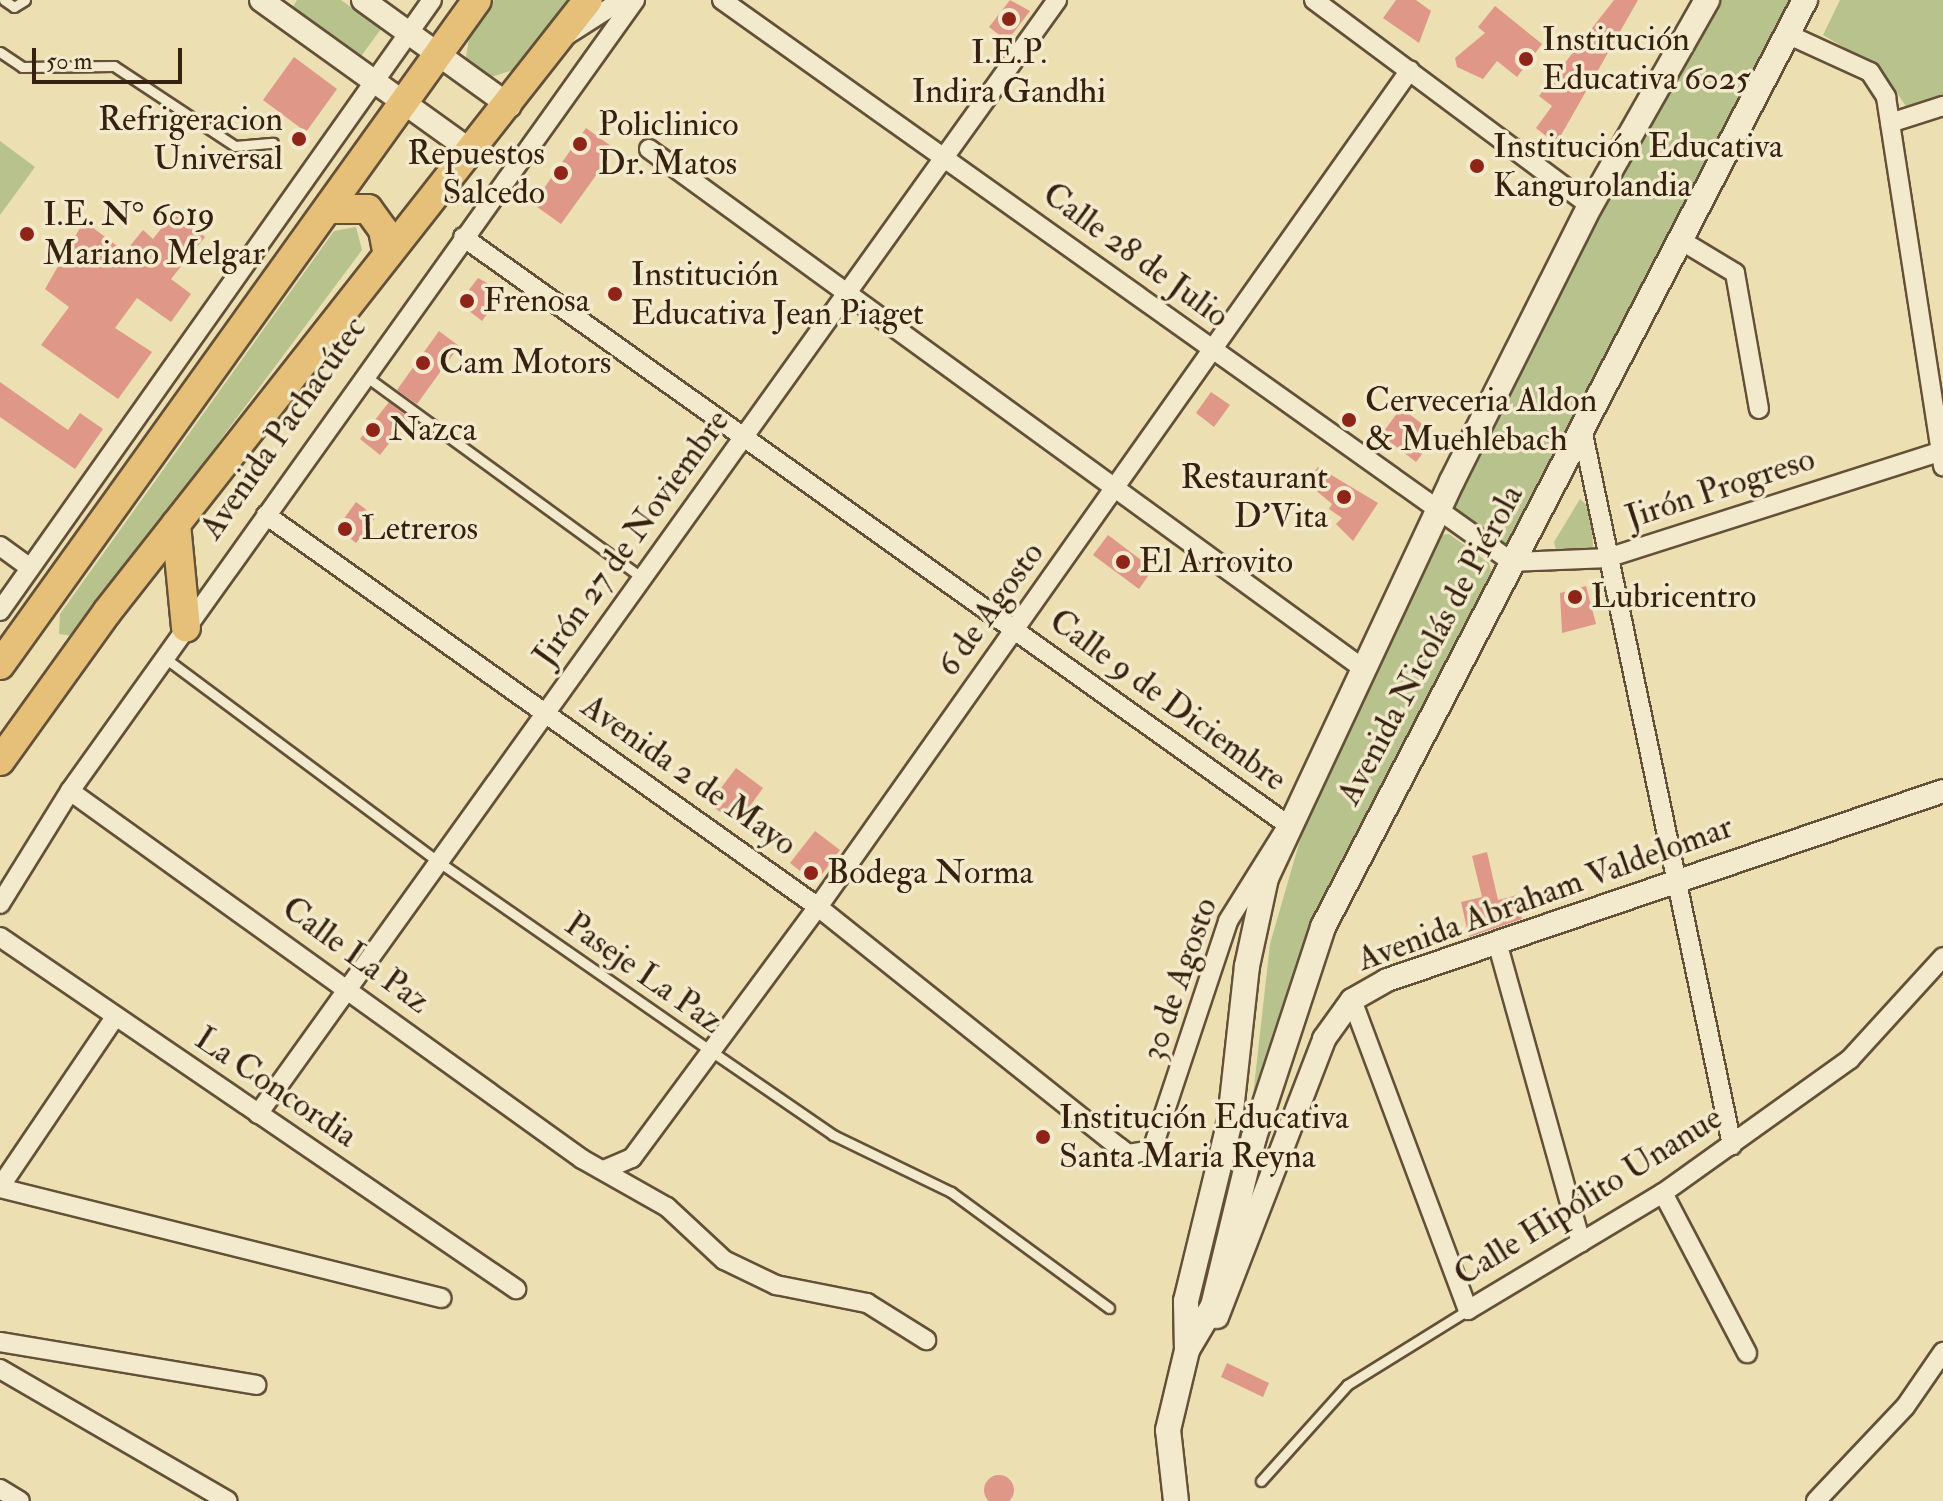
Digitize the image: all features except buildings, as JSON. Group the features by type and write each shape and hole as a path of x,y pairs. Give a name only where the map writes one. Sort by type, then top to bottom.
{"main road":[{"path":"5,661 477,0"},
{"name":"Avenida Pachacútec","path":"0,761 48,692 176,524 388,255 474,153 588,0"},
{"name":"Avenida Nicolás de Piérola","path":"1176,1501 1168,1430 1187,1350 1186,1301 1230,1120 1247,966 1266,878 1361,667 1590,206 1707,0"},
{"name":"Avenida Nicolás de Piérola","path":"1187,1350 1213,1306 1254,1137 1323,927 1805,0"},
{"path":"329,209 368,209 388,255"},
{"path":"176,524 186,628"},
{"name":"Avenida Pachacútec","path":"0,744 48,692"}],"street":[{"path":"261,0 474,153"},
{"path":"363,0 510,106"},
{"path":"0,611 432,0"},
{"path":"561,39 622,0"},
{"name":"Avenida Pachacútec","path":"0,904 70,791 364,375 635,0"},
{"name":"Calle 28 de Julio","path":"722,0 1437,512 1512,562"},
{"name":"Jirón 27 de Noviembre","path":"258,1114 1057,0"},
{"path":"1314,0 1590,206"},
{"path":"1787,34 1870,72 1886,97 1942,456"},
{"name":"6 de Agosto","path":"606,1169 632,1158 818,907 1410,70"},
{"path":"1890,123 1943,106"},
{"path":"649,149 1361,667"},
{"name":"Calle 9 de Diciembre","path":"463,237 1288,825"},
{"path":"1682,241 1735,273 1759,409"},
{"path":"1582,429 1732,1145"},
{"name":"Jirón Progreso","path":"1512,562 1607,558 1942,456"},
{"name":"Avenida 2 de Mayo","path":"266,515 818,907 1119,1147 1141,1155"},
{"path":"0,546 30,568"},
{"name":"Calle La Paz","path":"70,791 349,988 582,1159 606,1169 667,1207 746,1274 867,1303 926,1340"},
{"name":"Avenida Abraham Valdelomar","path":"1178,1392 1228,1294 1324,1039 1352,1000 1387,980 1943,791"},
{"name":"30 de Agosto","path":"1141,1155 1166,1125 1228,921 1288,825"},
{"name":"La Concordia","path":"0,937 516,1289"},
{"path":"1497,942 1581,1242"},
{"name":"Calle Hipólito Unanue","path":"1468,1310 1663,1193 1732,1145 1879,1034 1943,957"},
{"path":"1352,1000 1468,1310"},
{"path":"115,1017 0,1188 442,1298"},
{"path":"1663,1193 1747,1353"},
{"path":"0,1342 256,1385"},
{"path":"1816,1501 1888,1428 1943,1352"},
{"path":"0,1369 228,1501"},
{"path":"0,1489 20,1501"}],"lane":[{"path":"4,0 14,7 25,0"},
{"path":"0,52 22,67 114,66 235,146 273,143"},
{"path":"364,375 642,578"},
{"name":"Paseje La Paz","path":"165,658 439,862 711,1051 833,1135 951,1192 1109,1308"},
{"name":"Calle Hipólito Unanue","path":"1261,1481 1347,1385 1468,1310"}],"green space":[{"path":"297,0 341,0 381,29 359,59 291,10"},
{"path":"494,0 567,0 523,67 485,79 465,63 470,32"},
{"path":"1719,0 1795,0 1507,548 1454,514 1456,495 1590,229"},
{"path":"1840,0 1943,0 1943,99 1909,111 1882,70 1823,35"},
{"path":"0,141 35,167 0,215"},
{"path":"356,227 362,250 74,636 59,634 60,614 334,231"},
{"path":"1580,499 1591,509 1593,546 1586,555 1557,554 1554,542"},
{"path":"1449,534 1489,563 1493,578 1290,998 1252,1105 1270,944 1313,795 1439,535"}],"place":[{"name":"I.E.P. Indira Gandhi","path":"1009,19"},
{"name":"Institución Educativa 6025","path":"1526,59"},
{"name":"Refrigeracion Universal","path":"299,139"},
{"name":"Policlinico Dr. Matos","path":"580,144"},
{"name":"Institución Educativa Kangurolandia","path":"1477,166"},
{"name":"Repuestos Salcedo","path":"561,173"},
{"name":"I.E. N° 6019 Mariano Melgar","path":"27,234"},
{"name":"Institución Educativa Jean Piaget","path":"615,294"},
{"name":"Frenosa","path":"467,301"},
{"name":"Cam Motors","path":"423,363"},
{"name":"Cerveceria Aldon & Muehlebach","path":"1349,420"},
{"name":"Nazca","path":"373,430"},
{"name":"Restaurant D'Vita","path":"1344,497"},
{"name":"Letreros","path":"345,529"},
{"name":"El Arrovito","path":"1123,562"},
{"name":"Lubricentro","path":"1575,597"},
{"name":"Bodega Norma","path":"811,873"},
{"name":"Institución Educativa Santa Maria Reyna","path":"1043,1137"}]}
